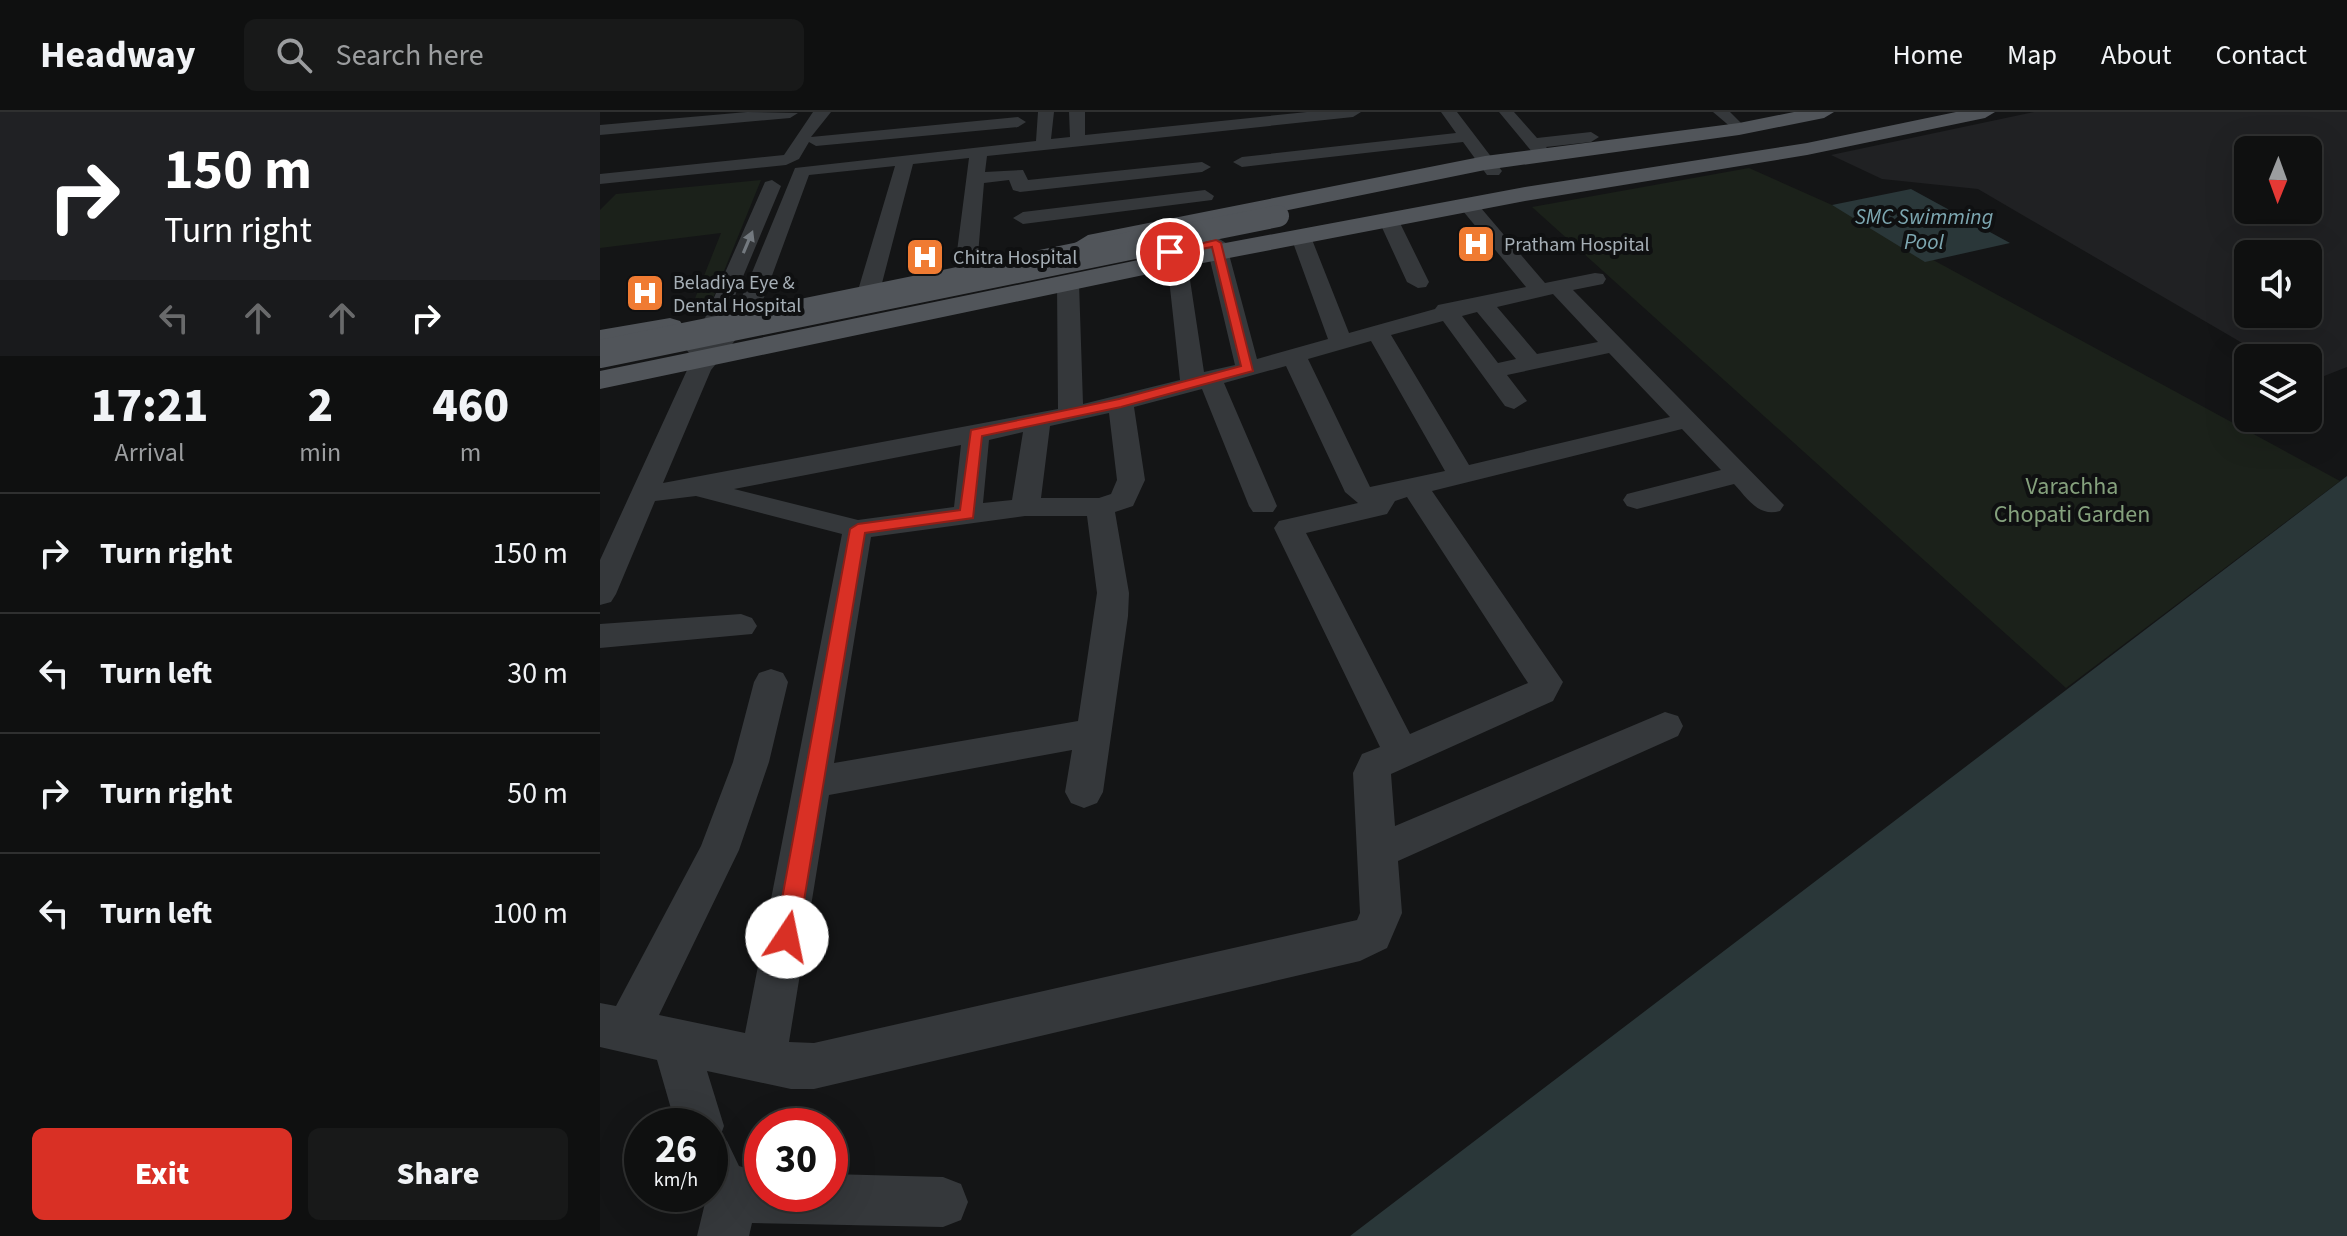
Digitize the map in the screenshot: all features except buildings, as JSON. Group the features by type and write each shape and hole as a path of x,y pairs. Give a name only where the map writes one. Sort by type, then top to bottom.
{"main road":[{"path":"1401,204 1539,149 1745,119 1824,112"},
{"path":"600,370 1173,256 1301,237 1432,194 1775,137 1902,112"},
{"path":"1218,248 1401,204 1750,151 1944,112"},
{"path":"600,339 966,267 1211,206 1336,198 1401,204 1468,205 1807,149 1985,112"},
{"path":"1401,204 1441,188 1851,115"},
{"path":"600,354 1278,216 1336,198 1499,166 1851,115"},
{"path":"600,380 700,362 1068,283 1173,256"}],"street":[{"path":"600,116 640,112"},
{"path":"600,130 790,112 784,128 600,146"},
{"path":"700,362 748,311 812,121 844,112"},
{"path":"824,118 966,112"},
{"path":"1043,139 1046,112"},
{"path":"1077,112 1077,135"},
{"path":"600,179 1043,139 1191,117 1280,112"},
{"path":"600,163 779,144 796,162 905,161 1166,140 1224,128 1353,112"},
{"path":"1506,113 1539,149"},
{"path":"1452,115 1499,166"},
{"path":"1452,115 1466,137 1499,166"},
{"path":"600,594 642,494 678,424 716,318 796,162 824,118"},
{"path":"1575,120 1595,142"},
{"path":"600,189 796,162 1018,122"},
{"path":"1224,128 1236,156 1379,147 1466,137"},
{"path":"1267,139 1367,128 1379,147"},
{"path":"966,267 978,153"},
{"path":"975,178 1017,174 1020,186 1203,158 1211,206 1023,218"},
{"path":"870,287 905,161"},
{"path":"1401,204 1418,282"},
{"path":"1468,205 1549,288 1615,345 1770,505"},
{"path":"1301,237 1340,341"},
{"path":"1218,248 1248,369"},
{"path":"1173,256 1202,381 1263,506"},
{"path":"642,494 690,489 1121,403 1294,356 1446,310 1595,279"},
{"path":"1068,283 1071,414"},
{"path":"1481,302 1532,363"},
{"path":"1446,310 1514,401"},
{"path":"1376,330 1463,478"},
{"path":"1492,371 1615,345"},
{"path":"1294,356 1359,492 1370,498 1463,478 1688,420"},
{"path":"690,489 795,511 858,529 1025,507 1100,507 1123,500 1131,480 1121,403"},
{"path":"1025,507 1038,420"},
{"path":"968,514 976,433"},
{"path":"1637,500 1740,474"},
{"path":"771,682 751,762 719,850 613,1028 791,1066 836,1062 1360,941 1372,934 1381,913 1373,769 1401,753 1541,692 1546,682 1399,493"},
{"path":"1399,493 1377,508 1289,528 1401,753"},
{"path":"1084,792 1113,593 1100,507"},
{"path":"763,1060 816,782 858,529"},
{"path":"600,636 741,626"},
{"path":"1379,851 1665,726"},
{"path":"816,782 1094,732"},
{"path":"675,1041 695,1108"},
{"path":"728,1196 943,1202"}],"shaded area":[{"path":"2034,112 2347,112 2347,367 2322,377 2322,344 2244,344 1978,189 1882,179 1831,155"}],"green space":[{"name":"Varachha Chopati Garden","path":"1749,168 1832,205 2234,423 2234,432 2250,432 2340,481 2066,688 1532,207"},
{"path":"761,180 711,303 692,306 721,233 600,248 600,210 616,194"}],"water":[{"name":"SMC Swimming Pool","path":"1911,189 2010,243 1925,262 1832,205"},
{"path":"2347,476 2347,1236 1350,1236"}],"place":[{"name":"Pratham Hospital","path":"1476,244"},
{"name":"Chitra Hospital","path":"925,257"},
{"name":"Beladiya Eye & Dental Hospital","path":"645,293"}],"route":[{"path":"787,937 858,529 968,514 976,433 1121,403 1248,369 1221,252 1216,243 1170,252"}]}
